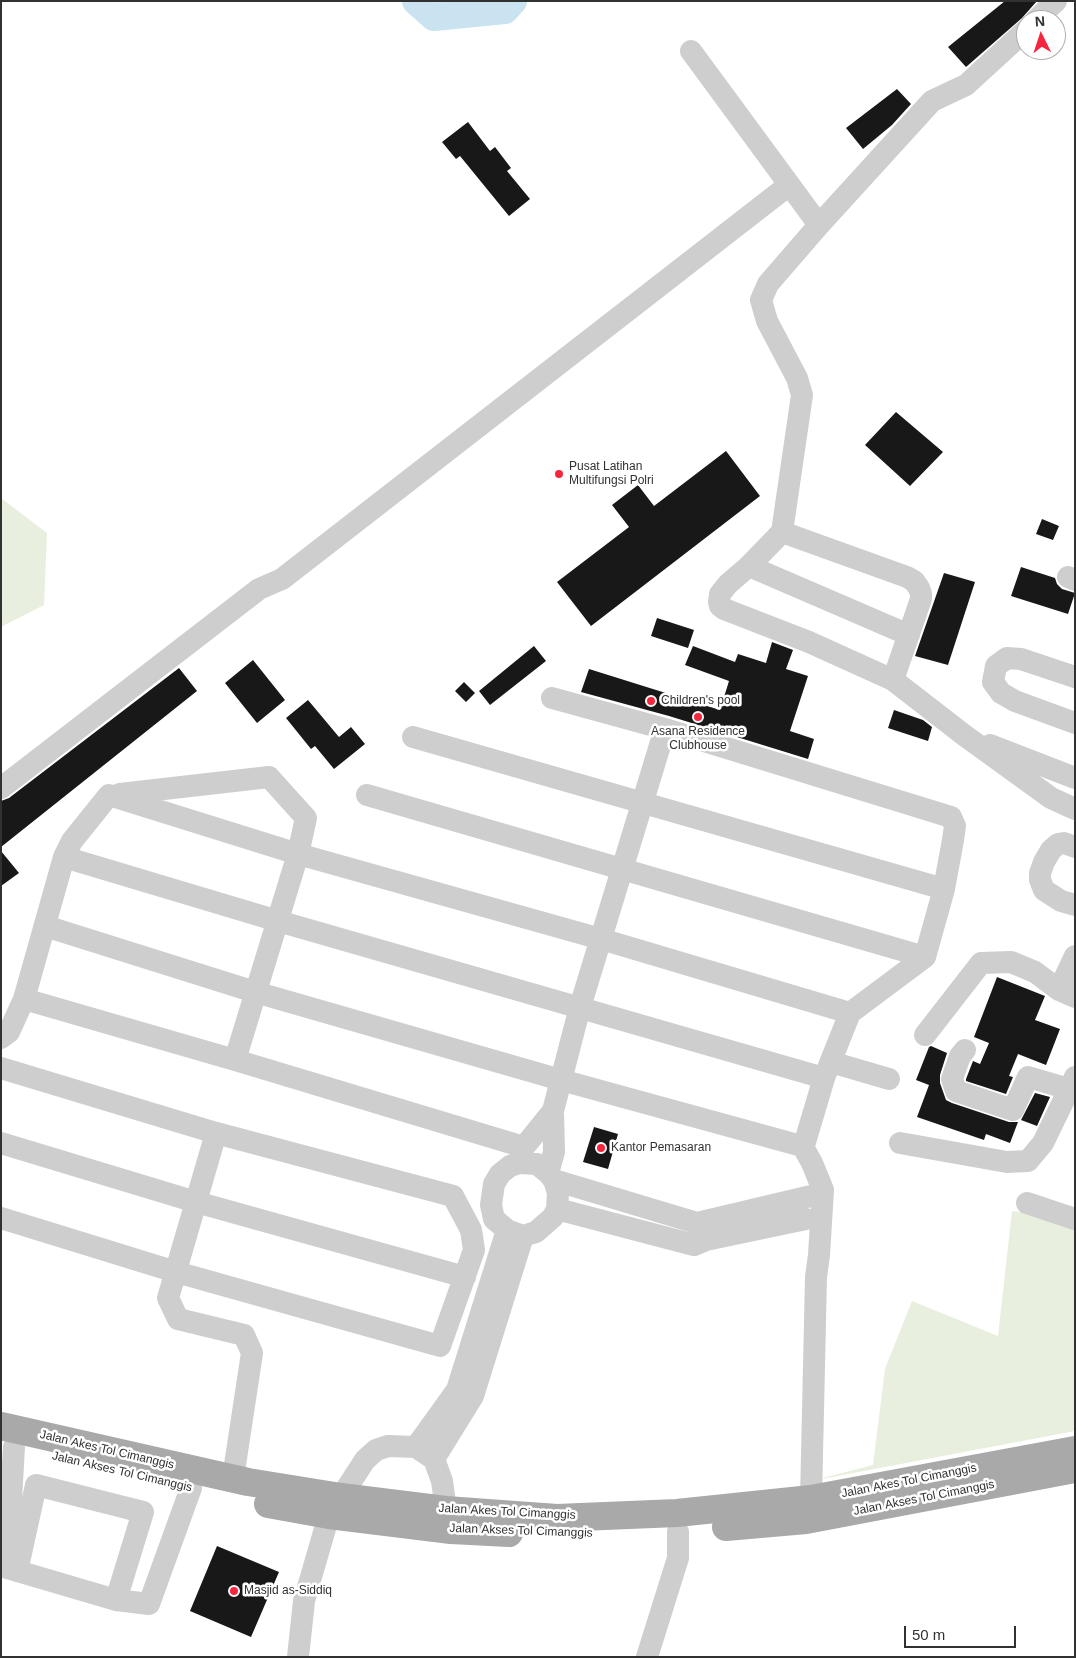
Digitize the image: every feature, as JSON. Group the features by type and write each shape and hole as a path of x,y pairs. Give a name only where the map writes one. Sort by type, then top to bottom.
{"main road":[{"name":"Jalan Akes Tol Cimanggis","path":"6,1439 241,1486"},
{"name":"Jalan Akses Tol Cimanggis","path":"6,1439 191,1488 241,1486 460,1530 554,1535 677,1522 806,1520 1075,1470"},
{"name":"Jalan Akes Tol Cimanggis","path":"335,1506 446,1510 557,1518 677,1522 1075,1450"}],"street":[{"path":"1047,10 1056,1"},
{"path":"1016,39 966,85 932,101 818,225 768,284 761,300 766,321 797,378 802,395 782,532 722,591 719,599 720,606 809,642 893,680 964,735 1051,798 1075,810"},
{"path":"691,50 818,225"},
{"path":"1,788 259,589 282,579 789,185"},
{"path":"782,532 914,581 921,594 893,680"},
{"path":"749,566 909,635"},
{"path":"1075,677 1021,659 1007,658 996,666 994,682 1001,692 1015,701 1075,723"},
{"path":"552,698 664,729 951,817 954,826 954,840 944,889 925,957 850,1013 828,1070 805,1142 802,1145"},
{"path":"553,1111 521,1155 500,1174 494,1184 491,1205 494,1219 515,1233 536,1232 553,1217 556,1209 558,1193 551,1177 554,1152 553,1111 580,1007 664,729"},
{"path":"964,735 1075,778"},
{"path":"413,737 944,889"},
{"path":"1,1038 8,1032 24,999 64,857 72,840 109,795 269,777 306,818 298,854 235,1060"},
{"path":"367,794 925,957"},
{"path":"109,795 298,854 601,938 850,1013"},
{"path":"1075,847 1064,843 1055,846 1048,854 1040,873 1040,880 1044,890 1061,901 1075,905"},
{"path":"64,857 278,921 580,1007 828,1070 889,1079"},
{"path":"45,926 255,992 561,1080 802,1145"},
{"path":"925,1035 981,963 1011,962 1035,972 1067,994 1075,956"},
{"path":"24,999 235,1060 521,1155 537,1164 551,1177 706,1240 806,1219"},
{"path":"900,1143 1007,1162 1028,1161 1043,1143 1072,1083 1021,1074 1013,1110 956,1091 952,1079 960,1056 965,1050"},
{"path":"1,1068 216,1133 453,1196 472,1230 474,1250 440,1346 176,1272 1,1218"},
{"path":"216,1133 168,1298 178,1319 244,1335 252,1353 240,1438 241,1486"},
{"path":"1,1143 196,1202 465,1277"},
{"path":"802,1145 823,1190 816,1277 811,1499"},
{"path":"556,1209 695,1234 811,1196"},
{"path":"1027,1202 1075,1219"},
{"path":"462,1212 491,1205"},
{"path":"425,1453 473,1396 515,1233"},
{"path":"6,1439 7,1568 116,1600 148,1604 191,1488"},
{"path":"298,1657 304,1601 335,1506 365,1460 376,1450 388,1446 425,1453 442,1481 446,1510"},
{"path":"17,1571 36,1485 143,1512 116,1600"},
{"path":"647,1657 678,1558 677,1522"}],"green space":[{"path":"1,498 47,533 44,605 1,627"},
{"path":"1012,1211 1037,1214 1075,1229 1075,1431 811,1481 873,1465 885,1369 912,1301 998,1336"}],"building":[{"path":"1005,1 1037,1 1029,10 1016,10 1016,23 966,67 948,47"},
{"path":"897,89 911,104 892,125 863,149 846,128"},
{"path":"468,122 490,151 495,147 511,168 507,171 530,199 509,216 460,156 456,159 442,142"},
{"path":"896,412 943,452 910,486 865,445"},
{"path":"726,451 760,496 591,626 557,582 629,527 612,505 638,485 654,506"},
{"path":"1042,519 1059,526 1053,540 1036,534"},
{"path":"1021,567 1055,578 1057,584 1062,589 1075,593 1068,614 1011,596"},
{"path":"944,573 975,582 948,665 915,656"},
{"path":"657,618 694,630 688,648 651,636"},
{"path":"772,642 793,650 786,669 808,676 790,731 814,739 808,759 669,716 581,692 589,669 720,710 729,681 685,665 693,646 735,662 738,654 766,663"},
{"path":"534,646 546,661 490,705 479,691"},
{"path":"253,660 285,700 257,723 225,683"},
{"path":"179,668 197,691 1,847 1,801 9,798"},
{"path":"464,682 475,693 466,702 455,691"},
{"path":"308,700 339,737 351,727 365,744 334,769 315,746 311,749 286,718"},
{"path":"894,710 923,720 932,727 928,741 888,728"},
{"path":"1,851 19,873 1,886"},
{"path":"997,977 1045,996 1035,1020 1060,1029 1046,1065 1018,1054 1009,1076 1013,1077 1006,1094 966,1081 973,1061 980,1064 989,1043 974,1037"},
{"path":"931,1046 947,1053 940,1075 940,1083 946,1100 1009,1122 1018,1122 1010,1143 986,1134 984,1140 917,1117 929,1085 916,1080"},
{"path":"1035,1093 1050,1097 1037,1126 1021,1120"},
{"name":"Kantor Pemasaran","path":"594,1127 618,1134 608,1169 583,1162"},
{"name":"Masjid as-Siddiq","path":"217,1546 279,1572 251,1637 190,1611"}],"waterway":[{"path":"416,1 434,17 505,10 513,1"}],"place":[{"name":"Pusat Latihan Multifungsi Polri","path":"559,474"},
{"name":"Children's pool","path":"651,701"},
{"name":"Asana Residence Clubhouse","path":"698,717"},
{"name":"Kantor Pemasaran","path":"601,1148"},
{"name":"Masjid as-Siddiq","path":"234,1591"}]}
